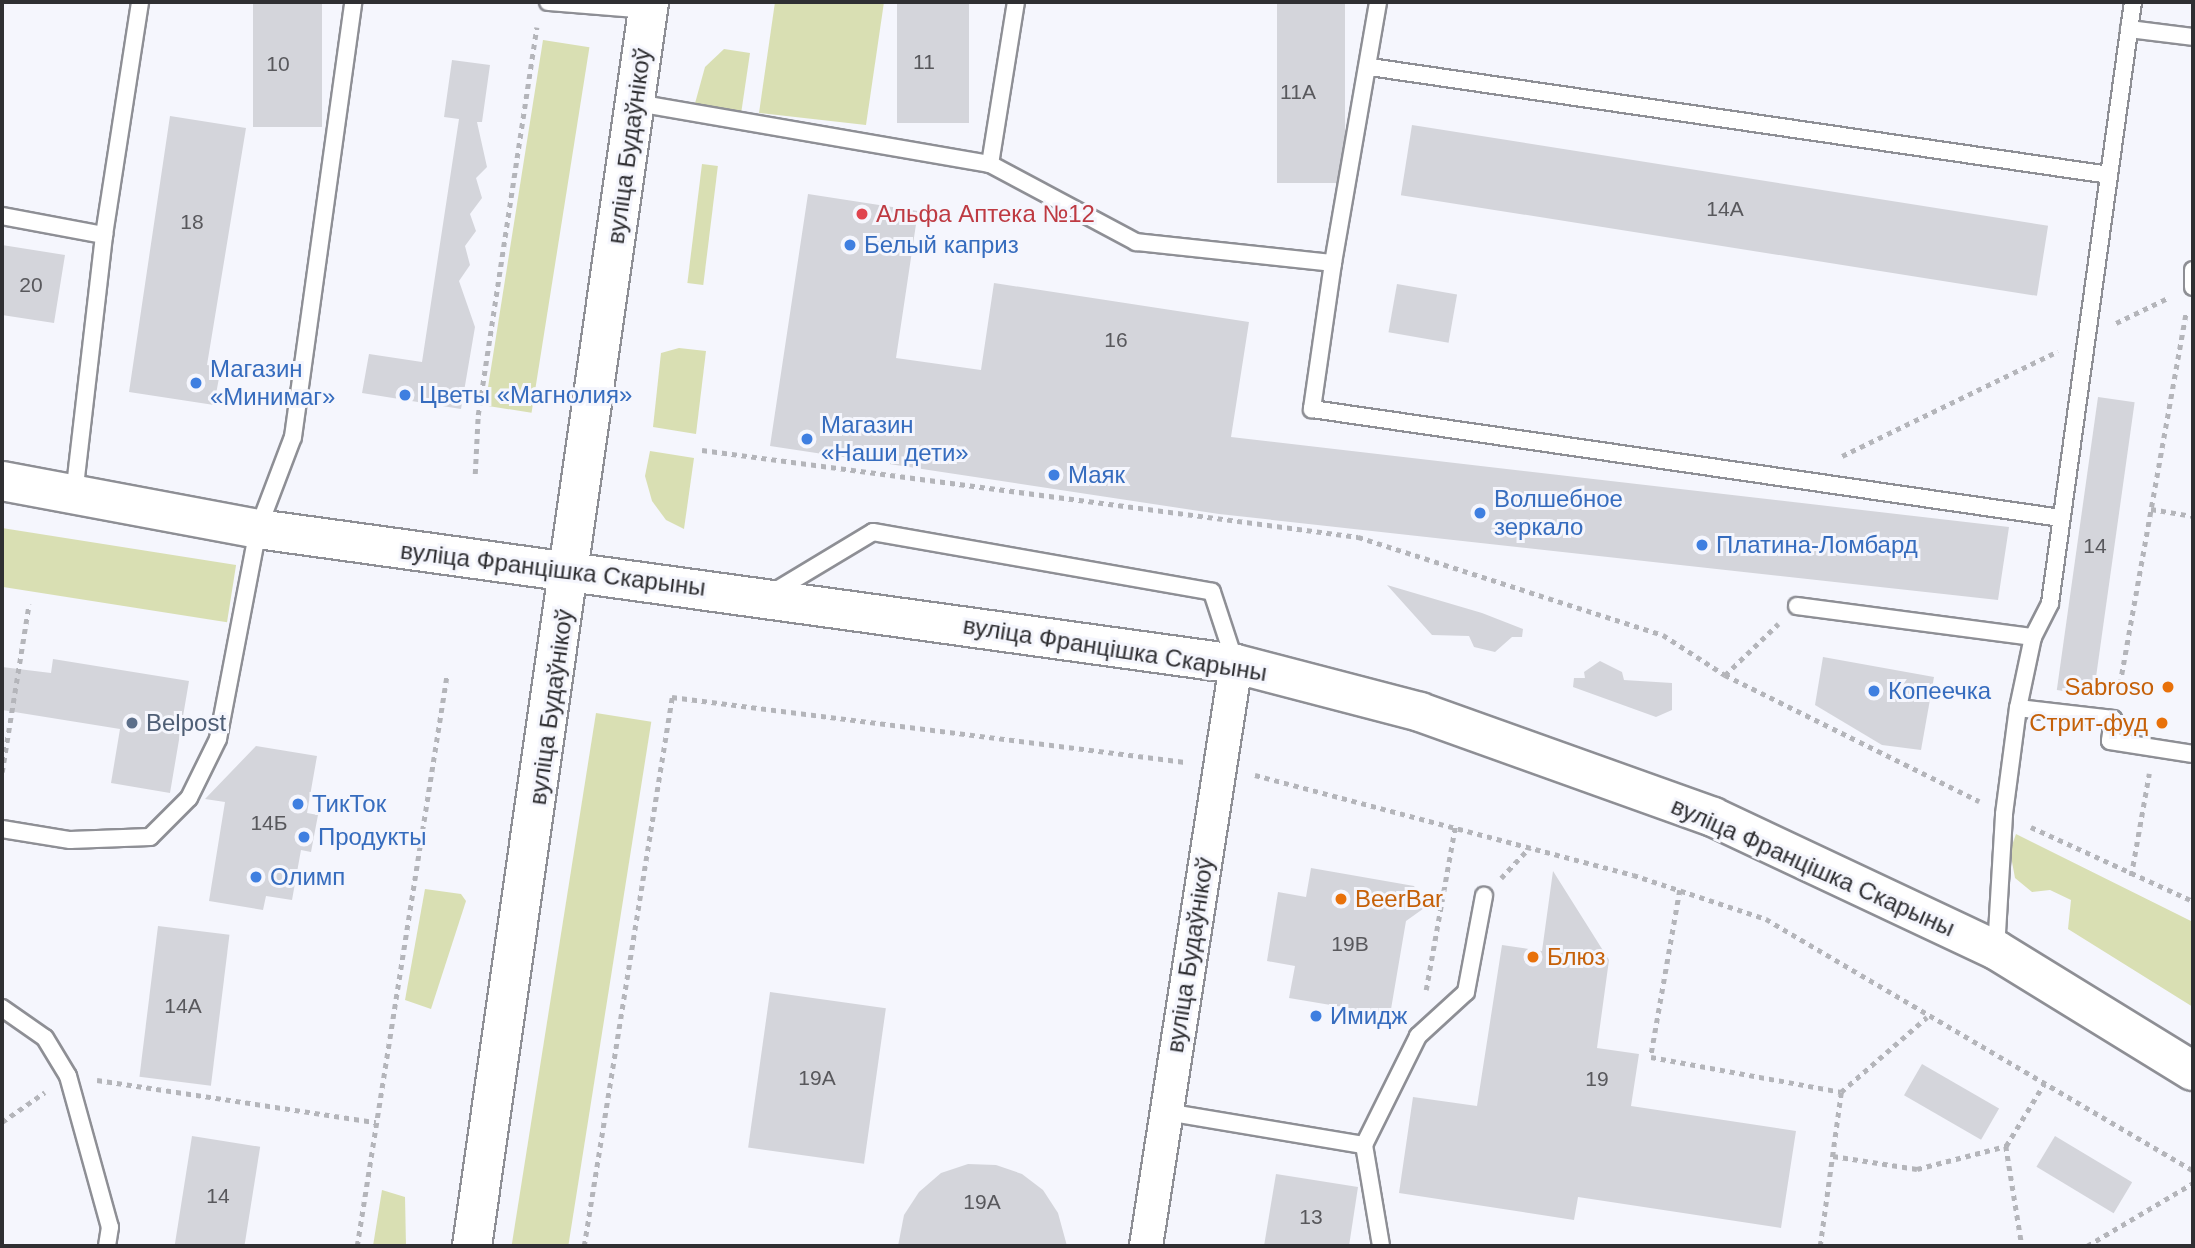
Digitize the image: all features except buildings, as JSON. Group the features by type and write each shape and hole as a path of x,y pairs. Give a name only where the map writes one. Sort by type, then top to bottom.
{"main road":[{"name":"вуліца Будаўнікоў","path":"472,1246 638,103 648,6"},
{"name":"вуліца Францішка Скарыны","path":"2,481 258,529 1236,664 1420,712 1713,817 1996,950 2193,1071"}],"street":[{"name":"вуліца Будаўнікоў","path":"1146,1246 1218,765 1236,664"}],"lane":[{"path":"74,495 104,235 140,2"},
{"path":"2,829 70,840 150,837 189,798 218,739 258,529 293,437 353,2"},
{"path":"548,2 648,6"},
{"path":"990,164 1016,2"},
{"path":"1378,2 1370,67 1333,263 1312,409 2061,518"},
{"path":"1996,950 2004,814 2018,708 2033,637 2050,603 2133,2"},
{"path":"2129,29 2193,37"},
{"path":"1370,67 2109,175"},
{"path":"638,103 990,164 1136,243 1333,263"},
{"path":"2,216 104,235"},
{"path":"2192,287 2193,270"},
{"path":"765,597 873,532 1212,592 1236,664"},
{"path":"1797,606 2033,637"},
{"path":"2018,708 2113,719 2110,741 2193,754"},
{"path":"1381,1246 1364,1145 1418,1036 1466,992 1484,896"},
{"path":"2,1008 46,1038 68,1076 110,1227 107,1246"},
{"path":"1166,1112 1364,1145"}],"path":[{"path":"475,474 478,415 538,16"},
{"path":"2110,326 2192,287"},
{"path":"2113,719 2192,287"},
{"path":"1795,479 2065,347"},
{"path":"702,450 1358,537 1663,635 1725,675 2131,876 2193,901"},
{"path":"2151,509 2193,516"},
{"path":"2,772 29,604"},
{"path":"1725,675 1797,606"},
{"path":"357,1246 447,674"},
{"path":"584,1246 672,696 1218,765 1530,847 1680,890 1766,919 1927,1017 2193,1171"},
{"path":"2131,876 2153,748"},
{"path":"1418,1036 1455,827"},
{"path":"1484,896 1530,847"},
{"path":"1680,890 1651,1057 1841,1092"},
{"path":"1820,1246 1841,1092 1927,1017"},
{"path":"2,1122 68,1076 376,1122"},
{"path":"2022,1246 2006,1146 2043,1084"},
{"path":"1833,1156 1917,1169 2006,1146"},
{"path":"2087,1246 2193,1183"}],"green space":[{"path":"775,2 884,2 866,125 759,113"},
{"path":"543,40 589,47 532,413 485,405"},
{"path":"724,49 750,53 741,114 694,107 705,67"},
{"path":"702,164 718,166 703,285 687,283"},
{"path":"679,348 706,351 696,434 653,427 661,353"},
{"path":"650,451 694,458 684,529 666,520 652,501 645,476"},
{"path":"2,528 236,565 227,622 2,587"},
{"path":"596,713 651,722 568,1246 512,1245"},
{"path":"2016,834 2193,922 2193,1007 2068,929 2071,900 2050,890 2032,892 2015,878 2010,851"},
{"path":"425,889 461,894 466,901 431,1009 405,1000"},
{"path":"382,1190 405,1197 406,1246 373,1246"}],"place":[{"name":"Альфа Аптека №12","path":"862,214"},
{"name":"Белый каприз","path":"850,245"},
{"name":"Магазин «Минимаг»","path":"196,383"},
{"name":"Цветы «Магнолия»","path":"405,395"},
{"name":"Магазин «Наши дети»","path":"807,439"},
{"name":"Маяк","path":"1054,475"},
{"name":"Волшебное зеркало","path":"1480,513"},
{"name":"Платина-Ломбард","path":"1702,545"},
{"name":"Sabroso","path":"2168,687"},
{"name":"Копеечка","path":"1874,691"},
{"name":"Belpost","path":"132,723"},
{"name":"Стрит-фуд","path":"2162,723"},
{"name":"ТикТок","path":"298,804"},
{"name":"Продукты","path":"304,837"},
{"name":"Олимп","path":"256,877"},
{"name":"BeerBar","path":"1341,899"},
{"name":"Блюз","path":"1533,957"},
{"name":"Имидж","path":"1316,1016"}]}
